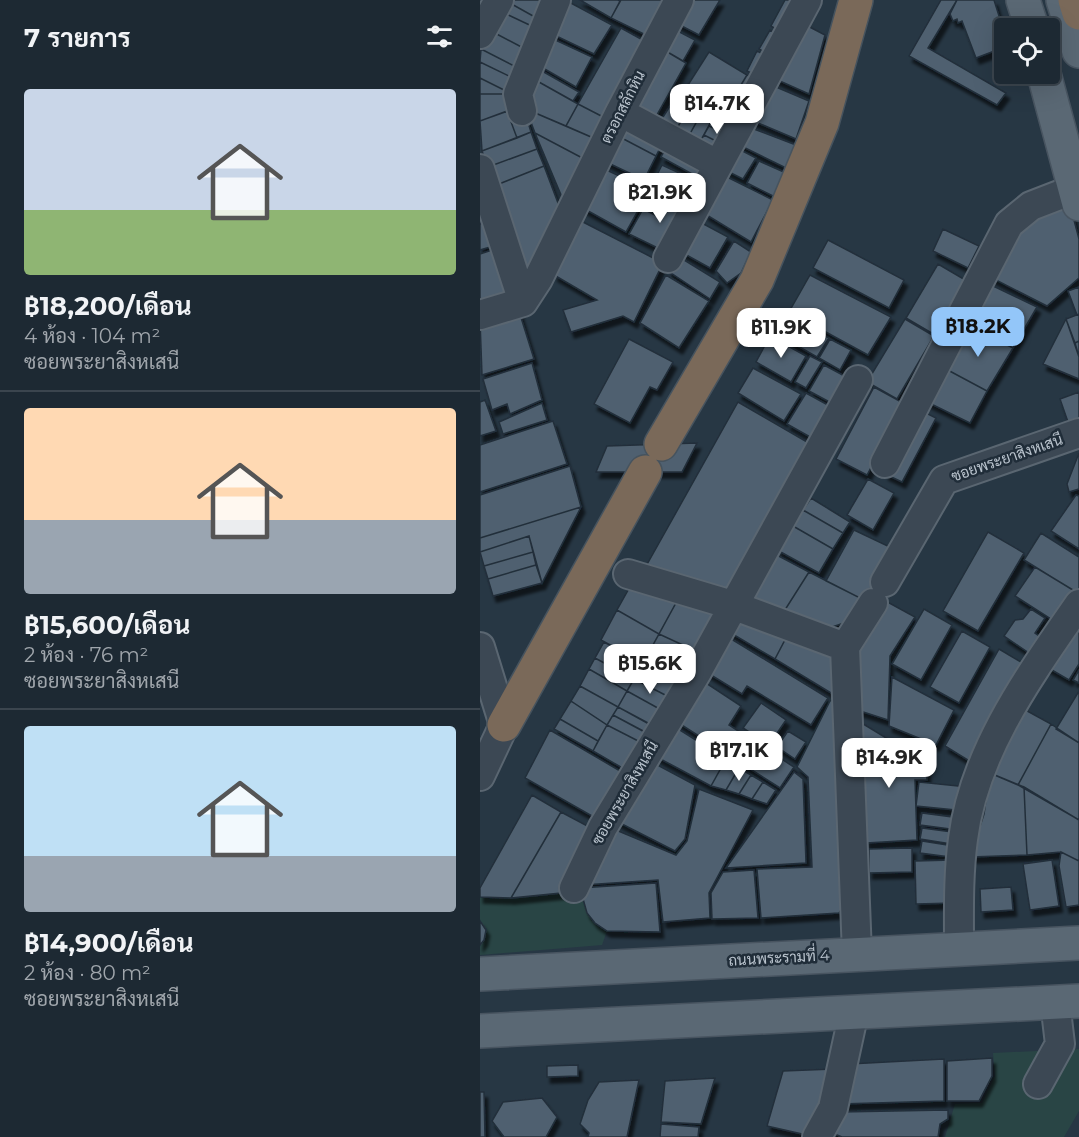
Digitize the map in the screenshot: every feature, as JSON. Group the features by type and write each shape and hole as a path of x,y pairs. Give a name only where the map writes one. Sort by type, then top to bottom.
{"highway":[{"path":"661,444 758,280 822,123 856,0"},
{"path":"1075,0 1079,13"},
{"path":"504,725 645,471"}],"main road":[{"path":"1023,0 1029,18"},
{"path":"1063,0 1079,51"},
{"path":"1047,84 1077,196"},
{"name":"ถนนพระรามที่ 4","path":"480,974 1078,942"},
{"path":"480,1031 1067,1002"}],"street":[{"path":"480,34 499,0"},
{"path":"522,111 518,94 556,0"},
{"name":"ตรอกสลักหิน","path":"523,302 538,279 620,112 679,0"},
{"path":"668,258 807,0"},
{"path":"620,112 717,164"},
{"path":"480,169 523,302 480,315"},
{"path":"885,462 1009,224 1031,206 1077,196"},
{"name":"ซอยพระยาสิงหเสนี","path":"574,888 603,827 696,672 858,380"},
{"name":"ซอยพระยาสิงหเสนี","path":"845,647 944,480 1079,433"},
{"path":"628,574 732,605 845,647 857,954"},
{"path":"959,948 958,881 963,839 976,784 998,730 1040,660 1079,604"},
{"path":"480,647 504,725 480,776"},
{"path":"1038,1084 1060,1044 1067,1002"},
{"path":"817,1137 833,1108 854,1012"}],"green space":[{"path":"580,888 588,913 607,931 602,945 480,955 480,897 561,893"},
{"path":"1079,1049 1079,1111 1064,1137 945,1137 955,1104 982,1103 995,1076 993,1053"}],"building":[{"path":"509,0 552,0 542,21 508,2"},
{"path":"580,0 618,0 620,1 611,18"},
{"path":"621,0 675,0 654,39 611,18"},
{"path":"686,0 720,0 699,35 674,22"},
{"path":"785,0 792,0 785,35 771,26"},
{"path":"941,0 957,0 928,48 1006,93 997,105 909,56"},
{"path":"957,0 994,0 1000,18 994,18 994,51 976,58 962,21 958,23 957,19 953,21 950,14"},
{"path":"508,2 542,21 538,29 502,12"},
{"path":"569,2 612,25 594,54 552,34"},
{"path":"502,12 538,29 529,51 491,31"},
{"path":"802,23 825,35 809,94 773,78"},
{"path":"670,27 695,40 683,61 659,47"},
{"path":"621,28 650,44 609,120 578,104"},
{"path":"770,30 784,38 773,57 759,49"},
{"path":"491,31 529,51 520,69 481,49"},
{"path":"549,37 592,57 576,87 536,64"},
{"path":"659,47 686,63 654,120 628,105"},
{"path":"481,49 520,69 515,79 480,62"},
{"path":"757,51 773,59 762,78 747,71"},
{"path":"709,52 747,75 727,108 688,85"},
{"path":"480,62 515,79 512,94 480,78"},
{"path":"535,67 579,92 573,101 530,77"},
{"path":"747,75 759,81 738,115 727,108"},
{"path":"530,77 578,104 566,126 526,109"},
{"path":"480,78 512,94 480,94"},
{"path":"769,84 809,101 796,139 751,120"},
{"path":"480,94 512,94 516,108 480,121"},
{"path":"675,98 690,106 673,135 658,125"},
{"path":"578,104 609,120 598,140 566,126"},
{"path":"690,106 702,112 686,141 673,135"},
{"path":"516,108 526,116 531,132 517,138 507,111"},
{"path":"719,108 737,119 729,135 709,126"},
{"path":"526,109 598,140 588,161 535,133"},
{"path":"507,111 517,138 482,151 480,121"},
{"path":"702,112 713,118 697,147 686,141"},
{"path":"625,121 664,140 656,156 616,135"},
{"path":"709,126 729,135 724,145 704,135"},
{"path":"746,126 796,145 786,168 737,144"},
{"path":"531,132 537,149 488,167 482,151"},
{"path":"535,133 588,161 564,202"},
{"path":"616,135 656,156 644,180 604,161"},
{"path":"704,135 724,145 697,147"},
{"path":"669,143 712,165 703,180 661,157"},
{"path":"735,147 756,158 743,179 723,169"},
{"path":"537,149 544,166 494,186 488,167"},
{"path":"759,161 786,173 775,197 747,183"},
{"path":"662,165 701,183 690,204 652,185"},
{"path":"544,166 561,211 525,278 494,186"},
{"path":"600,167 626,179 618,195 641,205 626,232 581,207"},
{"path":"723,175 773,200 751,242 705,214"},
{"path":"631,180 647,187 641,200 625,192"},
{"path":"651,188 665,196 657,211 643,203"},
{"path":"668,197 689,208 664,251 629,234 643,209 657,216"},
{"path":"1070,205 1079,239 1079,278 1047,306 990,277 1029,214"},
{"path":"489,221 497,245 480,250 480,224"},
{"path":"581,221 663,263 634,322 623,316 571,332 563,310 597,300 554,275"},
{"path":"698,221 728,237 710,268 681,252"},
{"path":"943,229 979,246 968,268 933,251"},
{"path":"828,240 904,280 889,308 813,268"},
{"path":"734,241 751,252 741,273 727,283 716,271"},
{"path":"498,248 514,298 484,309 480,298 480,254"},
{"path":"676,255 720,282 710,299 668,271"},
{"path":"938,264 967,281 935,335 906,318"},
{"path":"666,275 709,301 679,348 640,323"},
{"path":"810,275 891,317 868,355 789,312"},
{"path":"989,284 1037,307 1013,348 968,325"},
{"path":"1079,287 1079,314 1077,315 1068,291"},
{"path":"518,308 534,359 482,375 480,320"},
{"path":"1079,314 1079,341 1075,343 1066,319"},
{"path":"780,315 789,320 779,335 771,330"},
{"path":"793,319 829,338 817,357 782,337"},
{"path":"905,319 934,336 897,399 867,382"},
{"path":"1066,319 1079,357 1079,379 1043,364"},
{"path":"968,325 1013,348 987,391 944,368"},
{"path":"770,336 806,356 791,382 756,362"},
{"path":"629,339 673,362 657,390 650,387 630,423 594,404"},
{"path":"830,339 851,350 840,370 819,358"},
{"path":"1079,341 1079,357 1075,343"},
{"path":"810,356 822,362 806,388 795,382"},
{"path":"532,363 542,400 510,414 507,404 492,410 483,379"},
{"path":"824,365 852,380 837,406 809,391"},
{"path":"753,368 801,394 784,421 738,393"},
{"path":"944,368 987,391 970,423 925,401"},
{"path":"874,387 905,404 867,475 836,459"},
{"path":"1079,392 1079,418 1068,422 1060,399"},
{"path":"806,393 837,410 819,442 787,424"},
{"path":"485,400 496,431 480,436 480,402"},
{"path":"738,402 814,446 726,595 645,568"},
{"path":"542,403 547,420 503,434 499,422"},
{"path":"918,409 936,418 902,482 885,474"},
{"path":"553,421 567,464 480,492 480,445"},
{"path":"697,443 682,472 596,472 607,446"},
{"path":"1079,453 1079,489 1069,492 1067,484"},
{"path":"570,466 581,507 480,538 480,495"},
{"path":"868,479 894,493 873,530 847,515"},
{"path":"1076,495 1079,496 1079,549 1051,531"},
{"path":"811,498 850,522 843,533 803,510"},
{"path":"581,507 542,583 529,536 480,552 480,538"},
{"path":"803,510 843,533 833,549 793,526"},
{"path":"793,526 833,549 819,573 777,550"},
{"path":"854,530 892,548 864,600 826,581"},
{"path":"988,532 1024,553 978,631 943,611"},
{"path":"1041,533 1079,557 1079,594 1024,560"},
{"path":"529,536 533,552 484,566 480,552"},
{"path":"533,552 536,565 488,579 484,566"},
{"path":"773,553 809,572 783,613 746,597"},
{"path":"536,565 542,583 493,596 488,579"},
{"path":"1035,567 1078,593 1057,623 1015,596"},
{"path":"809,572 864,600 850,621 826,629 783,613"},
{"path":"631,585 676,603 659,634 617,610"},
{"path":"882,599 915,617 890,656 888,720 857,710 855,651"},
{"path":"676,603 719,615 698,652 659,634"},
{"path":"924,609 952,625 921,680 892,664"},
{"path":"1031,609 1045,618 1035,633 1043,639 1032,655 1004,636 1015,620 1023,619"},
{"path":"617,610 659,634 643,663 601,640"},
{"path":"735,619 786,638 775,659 729,632"},
{"path":"1069,626 1079,632 1079,664 1069,680 1045,666"},
{"path":"962,631 990,647 959,703 930,687"},
{"path":"659,634 698,652 681,684 643,663"},
{"path":"728,637 828,698 811,725 747,686 742,694 706,672"},
{"path":"786,638 837,655 838,683 831,693 775,659"},
{"path":"604,642 643,663 634,679 595,658"},
{"path":"999,649 1026,665 976,765 945,746"},
{"path":"595,658 634,679 627,691 589,669"},
{"path":"643,663 681,684 673,699 634,679"},
{"path":"589,669 627,691 618,707 580,686"},
{"path":"1079,670 1079,683 1073,680"},
{"path":"892,677 954,710 936,745 889,726"},
{"path":"634,679 673,699 665,712 627,691"},
{"path":"703,681 741,706 729,725 794,767 780,788 677,722"},
{"path":"580,686 618,707 607,725 571,701"},
{"path":"627,691 665,712 656,728 618,707"},
{"path":"1079,691 1079,743 1056,729"},
{"path":"838,697 850,897 839,913 761,918 757,869 812,867 808,777 797,767 830,701"},
{"path":"571,701 607,725 598,741 560,719"},
{"path":"761,703 786,720 769,745 743,728"},
{"path":"618,707 652,725 647,733 613,715"},
{"path":"1020,707 1051,724 1018,785 990,773"},
{"path":"613,715 652,736 646,745 607,725"},
{"path":"560,719 598,741 593,751 554,729"},
{"path":"860,722 906,750 910,760 926,759 927,780 915,780 917,840 866,843"},
{"path":"1051,724 1079,743 1079,820 1018,785"},
{"path":"607,725 646,745 631,773 593,751"},
{"path":"672,725 726,759 711,786 653,755"},
{"path":"550,730 627,775 599,820 525,778"},
{"path":"788,731 806,742 795,759 777,747"},
{"path":"726,759 739,768 726,790 711,786"},
{"path":"650,761 695,785 685,839 675,851 616,821"},
{"path":"739,768 751,775 739,794 726,790"},
{"path":"794,772 803,779 806,863 726,868"},
{"path":"990,773 1024,787 1027,855 970,857 984,814"},
{"path":"751,775 763,782 752,799 739,794"},
{"path":"763,782 776,790 767,804 752,799"},
{"path":"919,782 968,787 966,811 916,806"},
{"path":"1024,787 1079,820 1079,861 1061,852 1027,855"},
{"path":"699,789 753,810 709,893 710,918 663,922 658,880 583,885 616,830 676,855 687,841"},
{"path":"532,795 561,812 511,898 480,897 480,888"},
{"path":"561,812 595,830 561,893 511,898"},
{"path":"922,813 960,818 958,830 920,825"},
{"path":"922,828 960,833 958,845 920,839"},
{"path":"922,841 960,847 958,858 920,853"},
{"path":"912,848 912,872 869,873 869,849"},
{"path":"1061,852 1079,861 1079,905 1066,907 1059,866"},
{"path":"953,860 954,903 916,904 915,861"},
{"path":"1052,860 1059,906 1030,910 1023,864"},
{"path":"754,870 758,918 712,919 711,893 723,872"},
{"path":"656,883 660,932 607,931 595,923 587,913 580,888"},
{"path":"1011,887 1013,910 981,912 980,889"},
{"path":"480,921 486,930 484,940 480,945"},
{"path":"992,1058 992,1076 979,1101 947,1101 947,1061"},
{"path":"944,1059 944,1101 839,1104 849,1064"},
{"path":"578,1065 578,1076 547,1077 547,1066"},
{"path":"834,1069 811,1136 767,1126 783,1071"},
{"path":"715,1078 701,1124 661,1122 665,1081"},
{"path":"639,1080 627,1137 588,1137 589,1133 580,1124 588,1100 599,1082"},
{"path":"480,1092 484,1092 485,1137 480,1137"},
{"path":"542,1098 557,1117 546,1137 504,1137 492,1121 503,1102"},
{"path":"948,1110 948,1119 940,1124 938,1137 842,1137 827,1131 840,1112"},
{"path":"661,1124 699,1127 698,1137 660,1137"}]}
